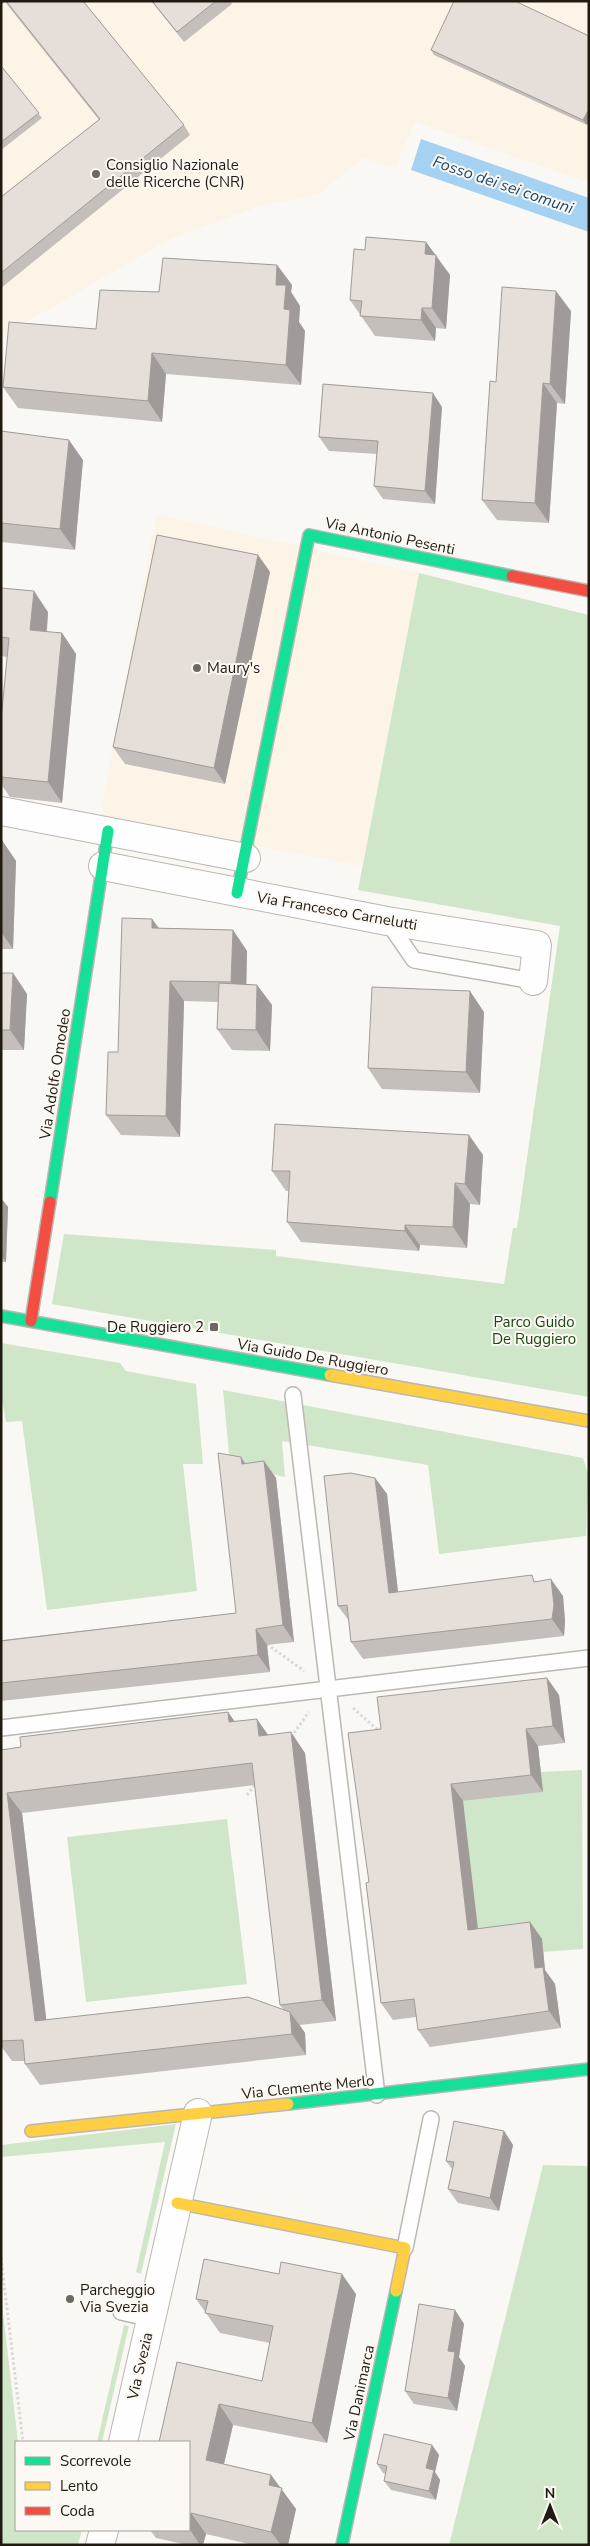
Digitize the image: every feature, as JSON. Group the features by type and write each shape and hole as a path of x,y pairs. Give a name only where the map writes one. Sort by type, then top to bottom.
{"street":[{"name":"Via Antonio Pesenti","path":"237,893 246,858 309,535 589,591"},
{"path":"1,811 246,858"},
{"name":"Via Adolfo Omodeo","path":"31,1321 108,831"},
{"name":"Via Francesco Carnelutti","path":"103,866 387,921 538,945 533,981"},
{"name":"Via Guido De Ruggiero","path":"1,1316 589,1421"},
{"name":"Via Clemente Merlo","path":"31,2131 376,2095 589,2069"},
{"name":"Via Svezia","path":"123,2441 198,2113"},
{"path":"177,2203 405,2248"},
{"name":"Via Danimarca","path":"342,2545 405,2248"},
{"path":"100,2545 104,2531"}],"lane":[{"path":"387,921 414,960 533,981"},
{"path":"293,1395 376,2095"},
{"path":"1,1728 589,1658"},
{"path":"405,2248 431,2119"},
{"path":"121,2312 151,2319"}],"path":[{"path":"260,1638 328,1688 388,1738"},
{"path":"288,1742 328,1688"},
{"path":"247,1795 259,1780"},
{"path":"1,2258 23,2441"}],"shaded area":[{"path":"1,1 589,1 589,183 415,122 395,168 363,158 317,195 264,205 172,238 1,337"},
{"path":"156,514 419,573 362,866 100,817"}],"green space":[{"name":"Parco Guido De Ruggiero","path":"419,573 589,615 589,1397 52,1304 64,1234 276,1250 276,1256 504,1284 513,1228 517,1228 560,926 358,890"},
{"path":"1,1343 120,1363 126,1371 196,1384 203,1464 183,1464 197,1591 47,1610 22,1421 6,1422 1,1393"},
{"path":"223,1390 583,1458 588,1474 586,1536 439,1554 428,1465 282,1441 285,1477 230,1464"},
{"path":"582,1770 583,1949 543,1952 541,1939 480,1947 463,1801 542,1792 541,1772"},
{"path":"227,1819 247,1984 86,2002 67,1837"},
{"path":"176,2124 141,2274 136,2272 165,2142 1,2157 1,2145"},
{"path":"543,2165 589,2166 589,2545 449,2545"},
{"path":"1,2295 18,2441 15,2441 15,2531 82,2531 78,2545 1,2545"},
{"path":"124,2325 129,2326 102,2441 97,2441"}],"water":[{"name":"Fosso dei sei comuni","path":"421,139 589,198 589,232 411,170"}],"building":[{"name":"Consiglio Nazionale delle Ricerche (CNR)","path":"6,1 83,1 184,125 1,273 1,197 100,119"},
{"path":"152,1 216,1 177,32"},
{"path":"454,1 515,1 589,36 589,109 583,120 431,50"},
{"path":"1,68 39,113 1,142"},
{"path":"366,237 426,242 425,254 436,255 432,308 422,308 421,320 360,316 362,301 350,300 354,249 365,250"},
{"path":"163,258 277,265 276,285 286,285 284,309 290,310 286,365 152,353 148,401 3,387 9,322 96,329 100,290 159,292"},
{"path":"502,287 556,291 550,384 543,383 535,503 482,500 490,381 496,382"},
{"path":"323,384 433,393 425,491 374,486 378,441 319,437"},
{"path":"1,431 69,440 60,529 1,523"},
{"name":"Maury's","path":"157,535 258,555 214,768 113,747"},
{"path":"1,588 34,591 30,630 62,633 48,782 1,777 1,720 9,638 1,637"},
{"path":"122,918 152,919 152,928 233,930 231,982 170,981 166,1116 106,1115 108,1052 118,1052"},
{"path":"1,973 13,973 10,1030 1,1030"},
{"path":"219,983 257,985 256,1030 217,1029"},
{"path":"372,987 470,991 466,1072 368,1068"},
{"path":"275,1124 469,1135 465,1184 455,1183 453,1227 405,1225 405,1231 287,1222 290,1171 272,1171"},
{"path":"218,1453 241,1457 242,1464 264,1461 283,1625 256,1629 258,1655 1,1683 1,1641 236,1613"},
{"path":"351,1473 375,1478 389,1593 532,1575 534,1582 551,1579 554,1605 552,1619 351,1642 347,1605 338,1606 324,1476"},
{"path":"547,1678 553,1726 526,1729 531,1775 451,1784 468,1930 530,1922 535,1968 543,1967 549,2011 418,2030 414,1999 381,2003 366,1883 369,1882 348,1733 381,1729 377,1697"},
{"path":"228,1712 229,1722 257,1719 259,1736 291,1732 322,2000 280,2005 252,1763 7,1793 35,2021 248,1997 290,2012 292,2034 25,2064 23,2040 1,2041 1,1750 21,1747 20,1737"},
{"path":"454,2121 504,2131 490,2198 448,2189 454,2162 446,2161"},
{"path":"204,2259 279,2274 281,2262 342,2274 312,2423 219,2404 206,2460 271,2475 269,2485 282,2488 271,2532 191,2513 190,2518 190,2441 159,2441 177,2362 262,2381 273,2326 205,2313 208,2301 196,2299"},
{"path":"419,2304 455,2310 448,2351 455,2352 448,2398 405,2391"},
{"path":"384,2434 432,2445 426,2468 434,2470 429,2491 384,2481 387,2466 377,2464"}],"traffic: fast":[{"path":"237,893 309,535 512,576"},
{"path":"50,1202 108,831"},
{"path":"1,1316 330,1375"},
{"path":"288,2104 589,2069"},
{"path":"342,2545 396,2291"}],"traffic: slow":[{"path":"330,1375 589,1421"},
{"path":"31,2131 288,2104"},
{"path":"177,2203 405,2248 396,2291"}],"traffic: jam":[{"path":"512,576 589,591"},
{"path":"31,1321 50,1202"}],"place":[{"name":"Consiglio Nazionale delle Ricerche (CNR)","path":"96,174"},
{"name":"Maury's","path":"197,668"},
{"name":"De Ruggiero 2","path":"214,1327"},
{"name":"Parcheggio Via Svezia","path":"70,2299"}]}
